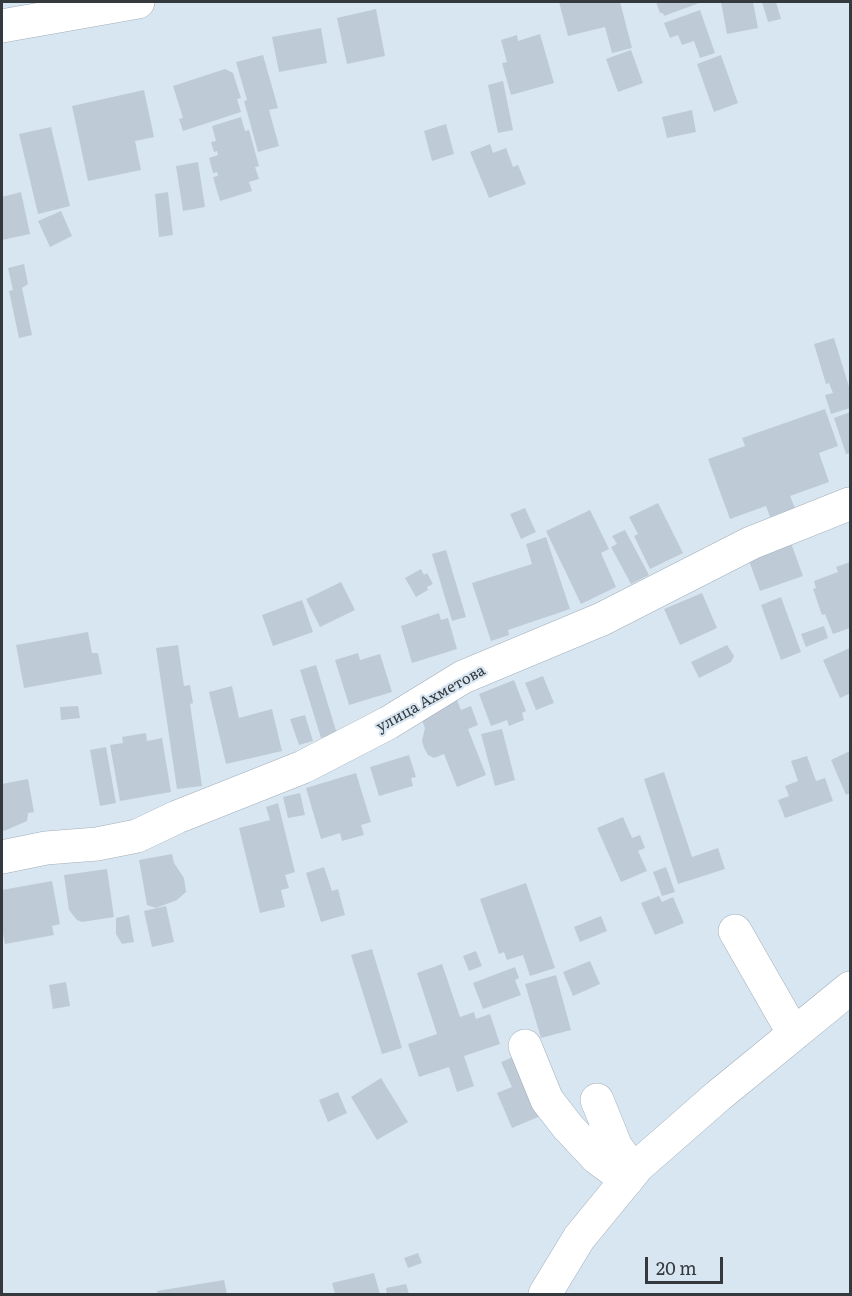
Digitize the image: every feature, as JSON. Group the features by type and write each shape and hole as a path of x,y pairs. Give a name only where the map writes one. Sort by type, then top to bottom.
{"street":[{"path":"2,26 138,2"},
{"name":"улица Ахметова","path":"2,857 137,836 177,817 303,766 388,723 463,677 602,619 752,543 849,504"},
{"path":"735,931 794,1034"},
{"path":"545,1294 579,1239 631,1175 718,1096 850,988"},
{"path":"525,1046 548,1100 568,1127 597,1158 631,1175"},
{"path":"597,1100 616,1147 631,1175"}],"building":[{"path":"559,2 620,2 632,48 612,53 605,27 568,36"},
{"path":"656,2 702,2 664,16 660,13"},
{"path":"721,2 753,2 758,28 727,34"},
{"path":"762,2 776,2 781,19 768,22"},
{"path":"376,9 385,56 347,64 337,18"},
{"path":"700,10 715,53 700,58 694,41 682,45 678,35 670,38 664,23"},
{"path":"321,28 327,63 279,72 272,37"},
{"path":"540,34 554,83 511,95 502,63 507,62 501,40 517,35 518,41"},
{"path":"631,50 643,83 618,92 606,59"},
{"path":"263,55 278,108 269,110 279,146 258,152 236,62"},
{"path":"721,55 738,103 714,112 697,64"},
{"path":"225,69 233,73 241,98 237,99 241,112 183,131 179,119 183,118 173,86"},
{"path":"503,81 513,130 498,133 488,85"},
{"path":"144,90 154,137 135,141 141,170 88,181 72,106"},
{"path":"692,110 696,132 667,138 662,117"},
{"path":"241,117 245,131 249,130 259,166 255,167 259,179 249,182 252,191 220,201 213,177 218,176 217,172 213,173 209,158 218,155 217,151 214,152 211,142 216,141 212,126"},
{"path":"446,124 454,154 432,161 424,131"},
{"path":"51,127 70,206 38,214 19,134"},
{"path":"490,144 493,153 506,148 513,167 518,165 526,184 489,198 470,152"},
{"path":"198,162 205,207 183,211 176,166"},
{"path":"21,192 30,234 2,240 2,197"},
{"path":"168,192 173,235 159,237 155,194"},
{"path":"61,211 72,236 50,247 38,221"},
{"path":"24,264 28,284 22,288 32,335 19,338 9,291 13,290 8,268"},
{"path":"834,338 850,390 850,408 831,414 825,395 833,393 829,383 826,384 814,344"},
{"path":"825,409 838,446 819,453 829,482 790,496 795,508 770,517 766,506 730,519 708,459 745,446 742,438"},
{"path":"850,412 850,453 846,454 834,418"},
{"path":"658,503 683,553 650,569 634,536 638,534 629,517"},
{"path":"525,508 536,532 521,539 510,514"},
{"path":"590,510 609,549 601,553 616,587 581,604 546,531"},
{"path":"625,530 649,575 631,584 611,547 617,544 612,536"},
{"path":"546,537 570,609 508,630 509,635 491,641 472,583 532,564 526,544"},
{"path":"791,543 803,576 760,591 748,558"},
{"path":"446,550 466,617 452,621 432,554"},
{"path":"850,562 850,628 833,634 825,614 822,615 813,589 816,588 814,581 838,572 836,567"},
{"path":"421,569 424,575 427,573 433,584 416,597 405,578"},
{"path":"341,582 355,610 320,627 306,599"},
{"path":"702,593 717,628 680,645 664,609"},
{"path":"781,597 801,652 781,660 761,605"},
{"path":"302,600 313,632 273,646 262,615"},
{"path":"439,613 441,620 448,618 457,649 412,663 401,626"},
{"path":"824,626 828,638 806,647 801,634"},
{"path":"88,632 92,653 98,653 102,674 24,688 16,645"},
{"path":"178,645 184,686 190,685 193,703 190,704 202,786 177,789 156,648"},
{"path":"727,645 734,656 731,662 699,678 691,662"},
{"path":"850,648 850,696 849,694 840,698 823,660"},
{"path":"358,653 360,660 380,654 392,692 349,705 335,660"},
{"path":"316,665 337,734 321,738 300,670"},
{"path":"543,676 554,703 536,710 525,683"},
{"path":"514,680 526,711 522,713 524,720 509,726 507,720 491,726 479,694"},
{"path":"232,686 239,718 272,709 282,751 226,764 209,692"},
{"path":"457,700 461,710 471,706 478,725 468,729 486,775 457,787 444,754 434,758 428,755 424,748 422,741 425,728 420,715"},
{"path":"78,706 80,718 61,720 60,707"},
{"path":"305,715 313,741 299,745 290,719"},
{"path":"502,729 515,780 495,786 481,734"},
{"path":"146,733 147,741 162,738 171,792 120,801 110,745 123,743 122,737"},
{"path":"106,747 116,803 100,806 90,750"},
{"path":"850,751 850,793 846,795 831,760"},
{"path":"409,755 416,777 411,778 413,786 379,796 370,767"},
{"path":"807,756 816,781 825,778 833,801 785,818 778,800 789,796 785,786 798,781 791,761"},
{"path":"664,772 692,857 718,848 725,869 678,884 644,779"},
{"path":"356,773 371,822 361,825 364,835 342,841 340,833 321,839 306,788"},
{"path":"28,779 34,812 28,813 27,821 4,831 2,829 2,784"},
{"path":"300,793 305,815 288,818 283,797"},
{"path":"278,803 295,872 285,875 289,888 281,890 285,907 260,913 239,828 270,820 266,807"},
{"path":"623,817 632,838 640,835 645,848 638,851 647,871 621,882 597,828"},
{"path":"172,854 174,863 184,878 186,892 177,900 156,908 147,905 139,860"},
{"path":"324,867 332,891 338,889 345,915 321,922 306,873"},
{"path":"666,867 675,892 662,896 653,872"},
{"path":"107,869 114,917 82,922 77,920 69,910 64,875"},
{"path":"52,881 60,924 52,926 54,935 5,944 2,928 2,890"},
{"path":"526,883 555,968 530,976 523,955 507,960 504,952 499,954 480,899"},
{"path":"659,896 662,902 673,897 684,923 655,935 641,903"},
{"path":"166,906 174,942 152,947 144,911"},
{"path":"129,915 134,942 122,944 116,934 116,918"},
{"path":"601,916 607,931 580,942 574,927"},
{"path":"372,949 402,1048 382,1054 351,955"},
{"path":"476,951 482,966 469,971 463,956"},
{"path":"590,961 600,984 573,996 563,972"},
{"path":"442,964 460,1017 474,1012 476,1019 490,1014 500,1044 464,1056 474,1086 457,1092 449,1067 419,1077 408,1044 437,1034 417,973"},
{"path":"515,967 519,978 515,980 521,995 483,1009 473,983"},
{"path":"556,975 571,1030 541,1038 525,984"},
{"path":"66,982 70,1006 53,1009 49,985"},
{"path":"518,1055 543,1115 512,1128 497,1093 512,1087 501,1062"},
{"path":"381,1078 408,1122 377,1140 351,1097"},
{"path":"338,1092 347,1113 328,1122 319,1100"},
{"path":"418,1253 422,1263 408,1268 404,1258"},
{"path":"374,1273 380,1294 335,1294 332,1283"},
{"path":"224,1280 227,1294 158,1294 157,1291"},
{"path":"406,1284 409,1294 387,1294 386,1288"}]}
